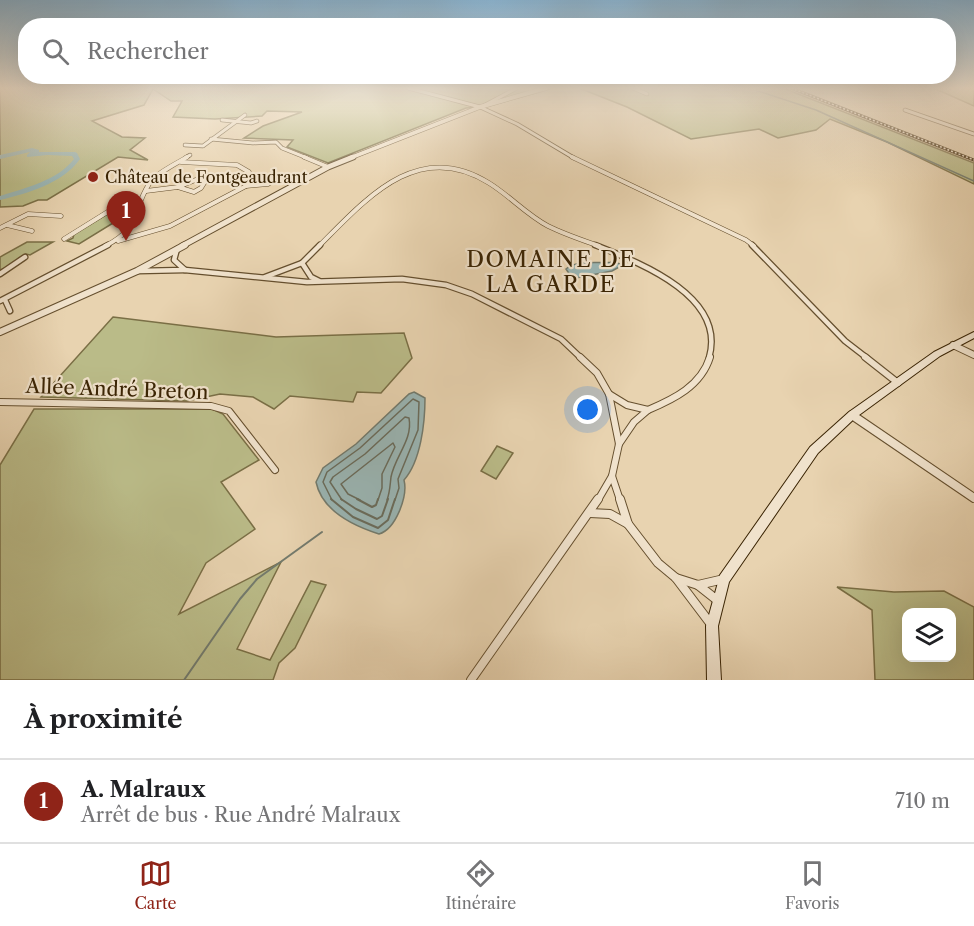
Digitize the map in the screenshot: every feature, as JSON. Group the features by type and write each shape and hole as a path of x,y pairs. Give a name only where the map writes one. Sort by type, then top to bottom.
{"main road":[{"path":"714,680 712,626 724,579 814,450 852,414 953,345 974,335"}],"street":[{"path":"222,120 251,123 257,121"},
{"path":"185,145 201,147 239,120"},
{"path":"0,332 137,271 328,167 448,120"},
{"path":"508,120 575,159 746,240 845,341 898,383"},
{"path":"933,120 974,134"},
{"path":"211,139 254,143 277,142 282,148 328,167"},
{"path":"116,241 131,227 150,182 190,155"},
{"path":"181,162 240,166 249,172 246,186"},
{"path":"262,278 302,263 394,178 417,169 433,167 471,171 484,178 546,226 658,273 694,300 710,328 712,345 710,360 696,384 648,410 634,422 619,444 612,476 590,513 471,680"},
{"path":"146,191 178,188 195,191 201,188 206,180 198,179 178,188"},
{"path":"10,311 3,301 116,241 170,226 246,186 268,184 277,179"},
{"path":"64,238 108,211 141,205"},
{"path":"0,228 28,214 61,216"},
{"path":"7,225 32,231"},
{"path":"177,249 174,260 184,270"},
{"path":"0,274 25,257"},
{"path":"302,263 311,277 321,282"},
{"path":"137,271 184,270 321,282 402,279 446,285 472,294 561,339 597,373 609,394 617,402 631,408 648,410"},
{"path":"953,345 974,355"},
{"path":"609,394 619,444"},
{"name":"Allée André Breton","path":"0,402 211,406 229,411 275,470"},
{"path":"852,414 974,498"},
{"path":"612,476 628,524 658,563 676,578 712,626"},
{"path":"590,513 610,514 628,524"},
{"path":"676,578 698,585 717,600"},
{"path":"698,585 724,579"}],"green space":[{"path":"0,120 96,120 92,121 122,137 145,138 130,150 148,160 118,157 47,200 38,200 23,206 0,207"},
{"path":"280,120 437,120 328,163 287,147 293,140 244,138 263,126"},
{"path":"652,120 829,120 816,130 778,138 759,129 691,139"},
{"path":"832,120 864,120 974,163 974,184 887,142"},
{"path":"133,208 134,214 126,215 79,244 67,241 73,238 74,234 109,213"},
{"path":"27,242 53,242 30,255 26,254 19,258 17,263 0,270 0,257"},
{"path":"113,317 276,337 404,333 412,358 381,393 357,392 353,402 290,396 274,409 253,397 220,394 187,401 41,397"},
{"path":"34,409 212,409 223,414 259,460 221,482 255,529 206,563 179,614 281,562 237,649 270,660 311,581 326,585 295,648 279,663 273,680 0,680 0,465"},
{"path":"497,446 513,453 496,479 481,471"},
{"path":"837,587 894,592 944,591 974,607 974,680 875,680 872,610"}],"water":[{"path":"614,262 623,265 612,271 576,278 572,278 566,269 582,263"},
{"path":"414,392 425,398 421,441 414,463 404,480 404,494 399,511 391,526 379,534 359,527 340,516 325,501 316,482 323,468 356,444 409,394"}],"waterway":[{"path":"838,120 974,181"},
{"path":"0,157 32,150 37,151 29,156 48,153 75,154 77,159 64,173 54,179 0,198"},
{"path":"184,680 240,599 257,579 322,532"}],"railway":[{"path":"872,120 974,160"}],"place":[{"name":"Château de Fontgeaudrant","path":"93,177"},
{"name":"A. Malraux","path":"126,241"}],"district":[{"name":"DOMAINE DE LA GARDE","path":"551,272"}]}
